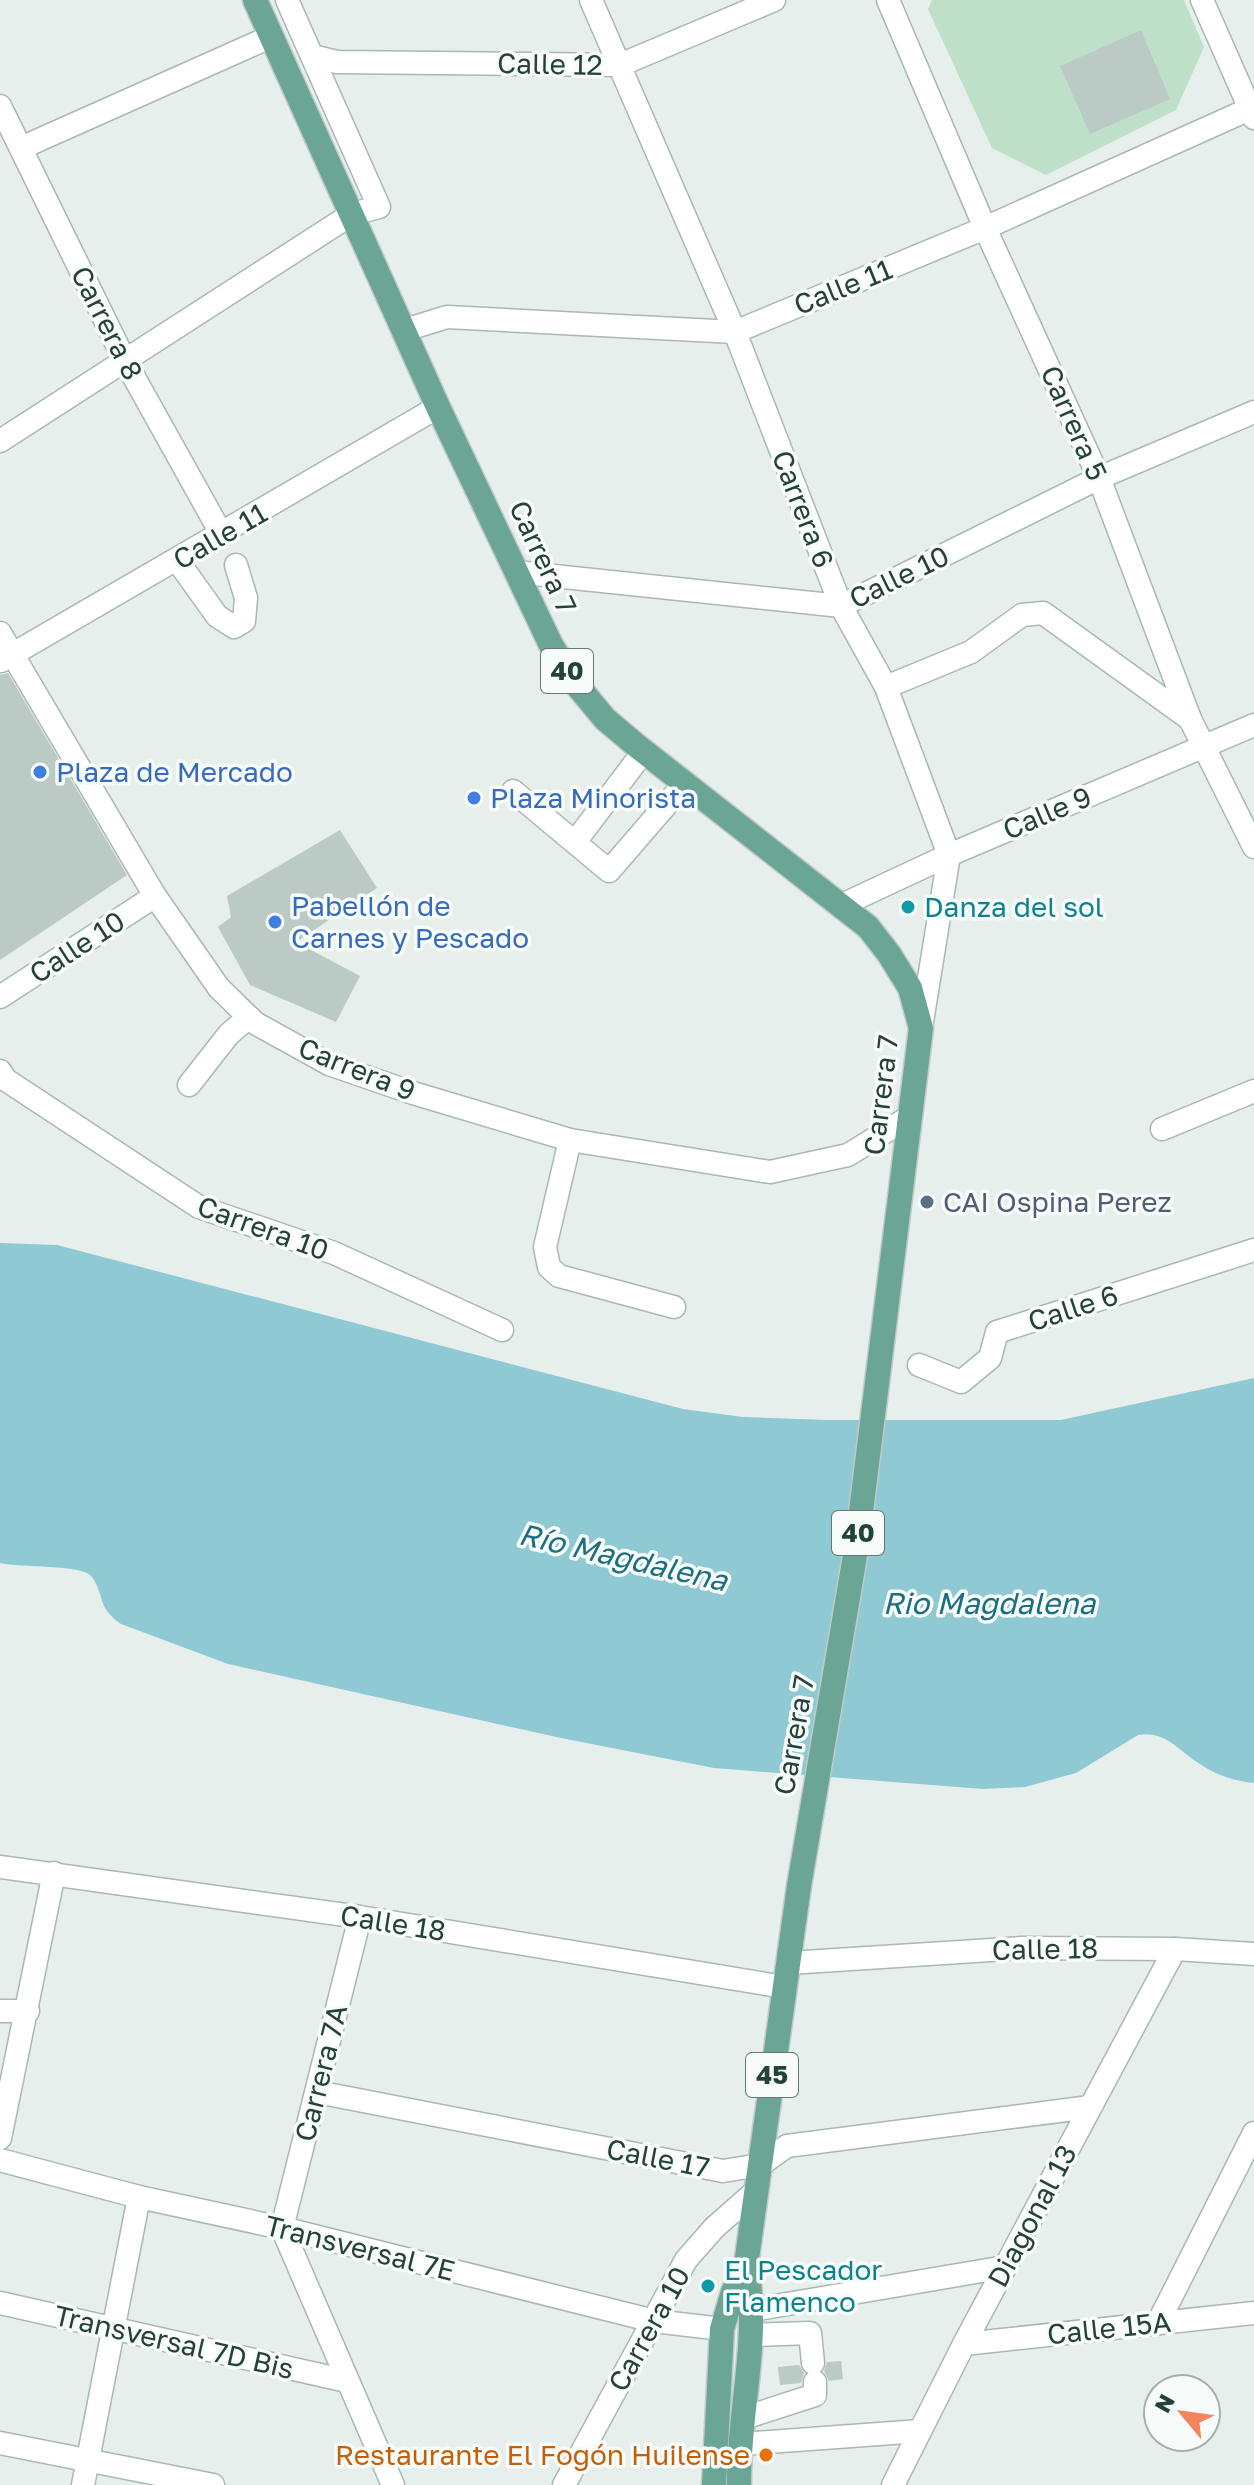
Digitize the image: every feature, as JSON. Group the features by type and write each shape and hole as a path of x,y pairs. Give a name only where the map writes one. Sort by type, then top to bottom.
{"main road":[{"name":"Carrera 7","path":"255,0 438,407 551,645 576,684 605,719 868,927 910,988 921,1028 857,1544 799,1886 746,2265 733,2292 722,2329 714,2485"},
{"name":"Carrera 7","path":"739,2485 752,2310 746,2265"}],"street":[{"path":"0,441 352,214 379,207 287,0"},
{"name":"Carrera 6","path":"591,0 735,332 841,606 886,687 949,855 921,1028"},
{"name":"Calle 12","path":"312,56 337,62 620,65 774,0"},
{"name":"Carrera 5","path":"888,0 985,228 1099,478 1190,719 1254,847"},
{"path":"1202,0 1253,111"},
{"path":"21,148 270,37"},
{"name":"Carrera 8","path":"0,106 125,361 222,535"},
{"name":"Calle 11","path":"405,330 447,317 735,332 985,228 1253,111"},
{"name":"Calle 11","path":"6,657 222,535 438,407"},
{"name":"Calle 10","path":"516,572 841,606 1099,478 1254,412"},
{"path":"177,560 217,616 234,627 244,621 246,598 236,565"},
{"path":"886,687 971,652 1022,615 1043,613 1190,719"},
{"name":"Carrera 9","path":"0,633 6,657 155,896 219,988 255,1023 329,1064 570,1140 770,1172 848,1155 909,1117"},
{"name":"Calle 9","path":"842,905 949,855 1254,725"},
{"path":"575,842 644,751"},
{"path":"513,791 609,871 685,783"},
{"name":"Calle 10","path":"0,997 155,896"},
{"path":"189,1085 229,1034 249,1017"},
{"name":"Carrera 10","path":"0,1071 6,1080 19,1089 199,1207 334,1253 502,1330"},
{"path":"1162,1129 1254,1091"},
{"path":"570,1140 545,1247 549,1267 559,1276 674,1307"},
{"name":"Calle 6","path":"919,1365 961,1382 990,1358 997,1332 1254,1250"},
{"name":"Calle 18","path":"0,1867 360,1917 784,1987"},
{"path":"0,2138 54,1873"},
{"name":"Carrera 7A","path":"282,2228 360,1917"},
{"name":"Calle 18","path":"789,1963 1022,1948 1175,1949 1254,1954"},
{"name":"Diagonal 13","path":"893,2485 964,2344 1175,1949"},
{"path":"0,2011 28,2011"},
{"name":"Calle 17","path":"317,2092 723,2171 760,2165 787,2146 1090,2107"},
{"path":"1158,2323 1254,2133"},
{"name":"Transversal 7E","path":"0,2160 139,2197 282,2228 654,2321 722,2329"},
{"name":"Carrera 10","path":"564,2485 686,2260 714,2228 756,2191"},
{"path":"83,2485 139,2197"},
{"path":"282,2228 393,2485"},
{"path":"752,2310 1005,2267"},
{"name":"Transversal 7D Bis","path":"0,2303 347,2381"},
{"name":"Calle 15A","path":"964,2344 1254,2313"},
{"path":"744,2418 815,2395 810,2333 751,2335"},
{"path":"742,2444 920,2431"},
{"path":"0,2443 213,2485"}],"green space":[{"path":"932,0 1184,0 1204,47 1176,110 1046,175 992,148 928,9"}],"water":[{"name":"Rio Magdalena","path":"0,1243 57,1245 683,1409 743,1417 1061,1420 1254,1378 1254,1783 1219,1774 1164,1739 1148,1734 1138,1735 1076,1773 1025,1787 983,1789 714,1768 561,1738 228,1664 121,1624 108,1612 96,1584 87,1573 0,1563"}],"building":[{"path":"1141,30 1170,99 1090,134 1060,66"},
{"name":"Plaza de Mercado","path":"8,673 127,875 0,960 0,675"},
{"name":"Pabellón de Carnes y Pescado","path":"340,830 377,888 296,942 360,976 336,1022 250,985 218,927 231,917 227,896"},
{"path":"841,2361 843,2379 829,2381 824,2371 827,2362"},
{"path":"799,2365 804,2373 801,2383 780,2385 778,2367"}],"place":[{"name":"Plaza de Mercado","path":"40,772"},
{"name":"Plaza Minorista","path":"474,798"},
{"name":"Danza del sol","path":"908,907"},
{"name":"Pabellón de Carnes y Pescado","path":"275,922"},
{"name":"CAI Ospina Perez","path":"927,1202"},
{"name":"El Pescador Flamenco","path":"708,2286"},
{"name":"Restaurante El Fogón Huilense","path":"766,2455"}],"water label":[{"name":"Río Magdalena","path":"623,1558"}]}
